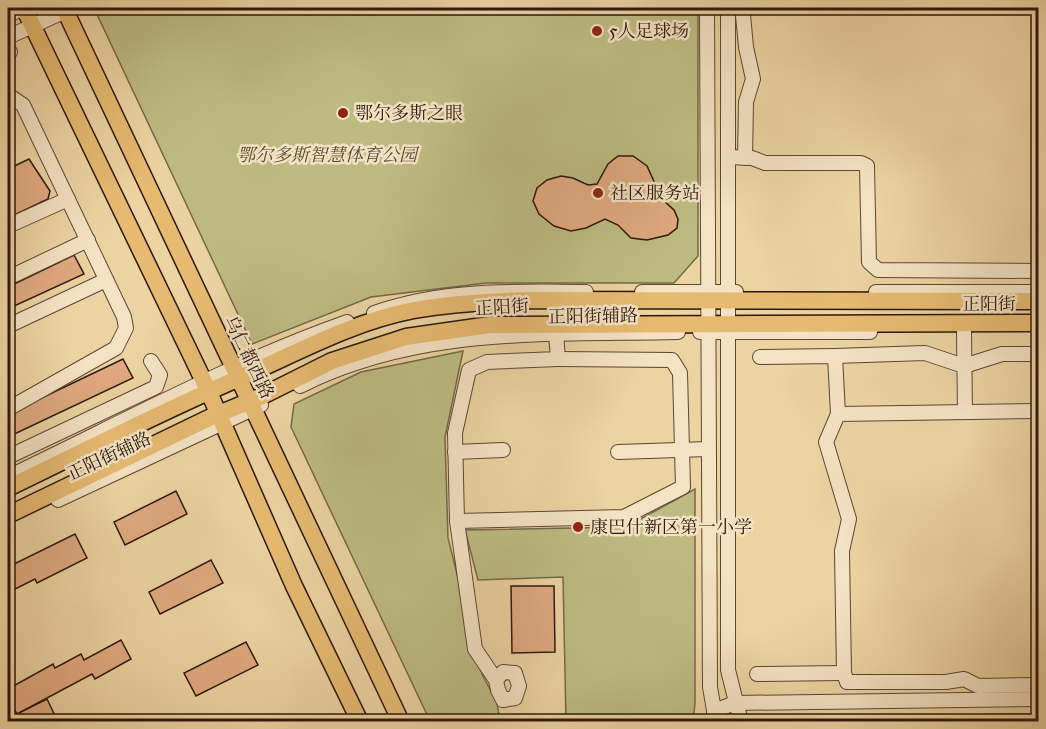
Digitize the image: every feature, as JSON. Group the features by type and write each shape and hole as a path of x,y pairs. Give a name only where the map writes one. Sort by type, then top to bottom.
{"main road":[{"path":"24,8 206,387 294,586 360,722"},
{"name":"乌仁都西路","path":"67,9 401,722"},
{"path":"10,480 236,374 371,322 413,310 468,302 708,296 1038,301"},
{"name":"正阳街","path":"8,515 251,405 332,361 406,337 490,325 728,328 1038,323"}],"street":[{"path":"8,15 24,8"},
{"path":"707,8 710,687 715,716 735,703 1038,699"},
{"path":"728,8 728,670 741,722"},
{"path":"745,158 746,102 753,79 746,47 743,15 746,8"},
{"path":"8,37 67,9"},
{"path":"8,95 23,105 124,317 126,328 116,348 8,409"},
{"path":"728,157 752,158 765,163 861,164 867,166 869,262 878,270 1038,271"},
{"path":"8,226 68,199"},
{"path":"8,278 88,240"},
{"path":"9,321 106,279"},
{"path":"728,297 1038,292"},
{"name":"正阳街辅路","path":"251,405 346,366 418,345 494,335 708,327"},
{"path":"728,328 1038,331"},
{"path":"964,331 965,412"},
{"path":"556,334 558,359"},
{"path":"760,357 925,353 964,366 1002,354 1038,354"},
{"path":"835,356 838,414 826,442 849,519 842,551 843,673 848,682 946,682 964,679 978,686 1038,685"},
{"path":"457,521 624,517 683,486 680,373 672,360 558,359 487,362 469,370 455,433 457,521 475,649 496,680"},
{"path":"10,480 8,457 156,387 160,375 151,362"},
{"path":"838,414 1038,411"},
{"name":"正阳街辅路","path":"8,524 220,419"},
{"path":"618,452 708,448"},
{"path":"455,452 503,450"},
{"path":"757,674 843,673"},
{"path":"963,700 964,679"},
{"path":"972,722 1038,721"}],"green space":[{"name":"鄂尔多斯智慧体育公园","path":"94,8 698,8 698,256 674,283 486,283 371,297 252,344"},
{"path":"463,351 445,437 448,538 482,674 497,703 500,721 430,721 291,427 294,404 361,372"},
{"path":"695,489 695,703 693,721 566,721 563,577 478,580 465,530 626,527"}],"building":[{"name":"社区服务站","path":"618,156 633,156 647,166 662,199 674,210 678,219 677,228 668,235 647,240 631,238 618,225 605,219 586,228 571,231 554,226 539,214 533,201 537,188 547,180 561,176 573,178 588,185 597,184 608,164"},
{"path":"29,159 50,191 48,199 8,218 8,169"},
{"path":"74,255 84,274 12,307 8,298 8,287"},
{"path":"123,359 133,378 8,437 8,414"},
{"path":"176,491 187,514 125,545 114,522"},
{"path":"75,534 87,558 37,583 35,579 9,592 8,567"},
{"path":"211,560 223,583 160,614 149,592"},
{"path":"511,586 554,586 555,652 512,653"},
{"path":"121,640 131,659 95,679 92,674 17,714 8,697 8,689 53,664 55,668 81,654 84,660"},
{"path":"246,642 258,665 196,696 184,673"},
{"path":"47,699 58,722 21,722 17,714"}],"place":[{"name":"5人足球场","path":"597,31"},
{"name":"鄂尔多斯之眼","path":"343,113"},
{"name":"社区服务站","path":"598,193"},
{"name":"康巴什新区第一小学","path":"578,527"}]}
